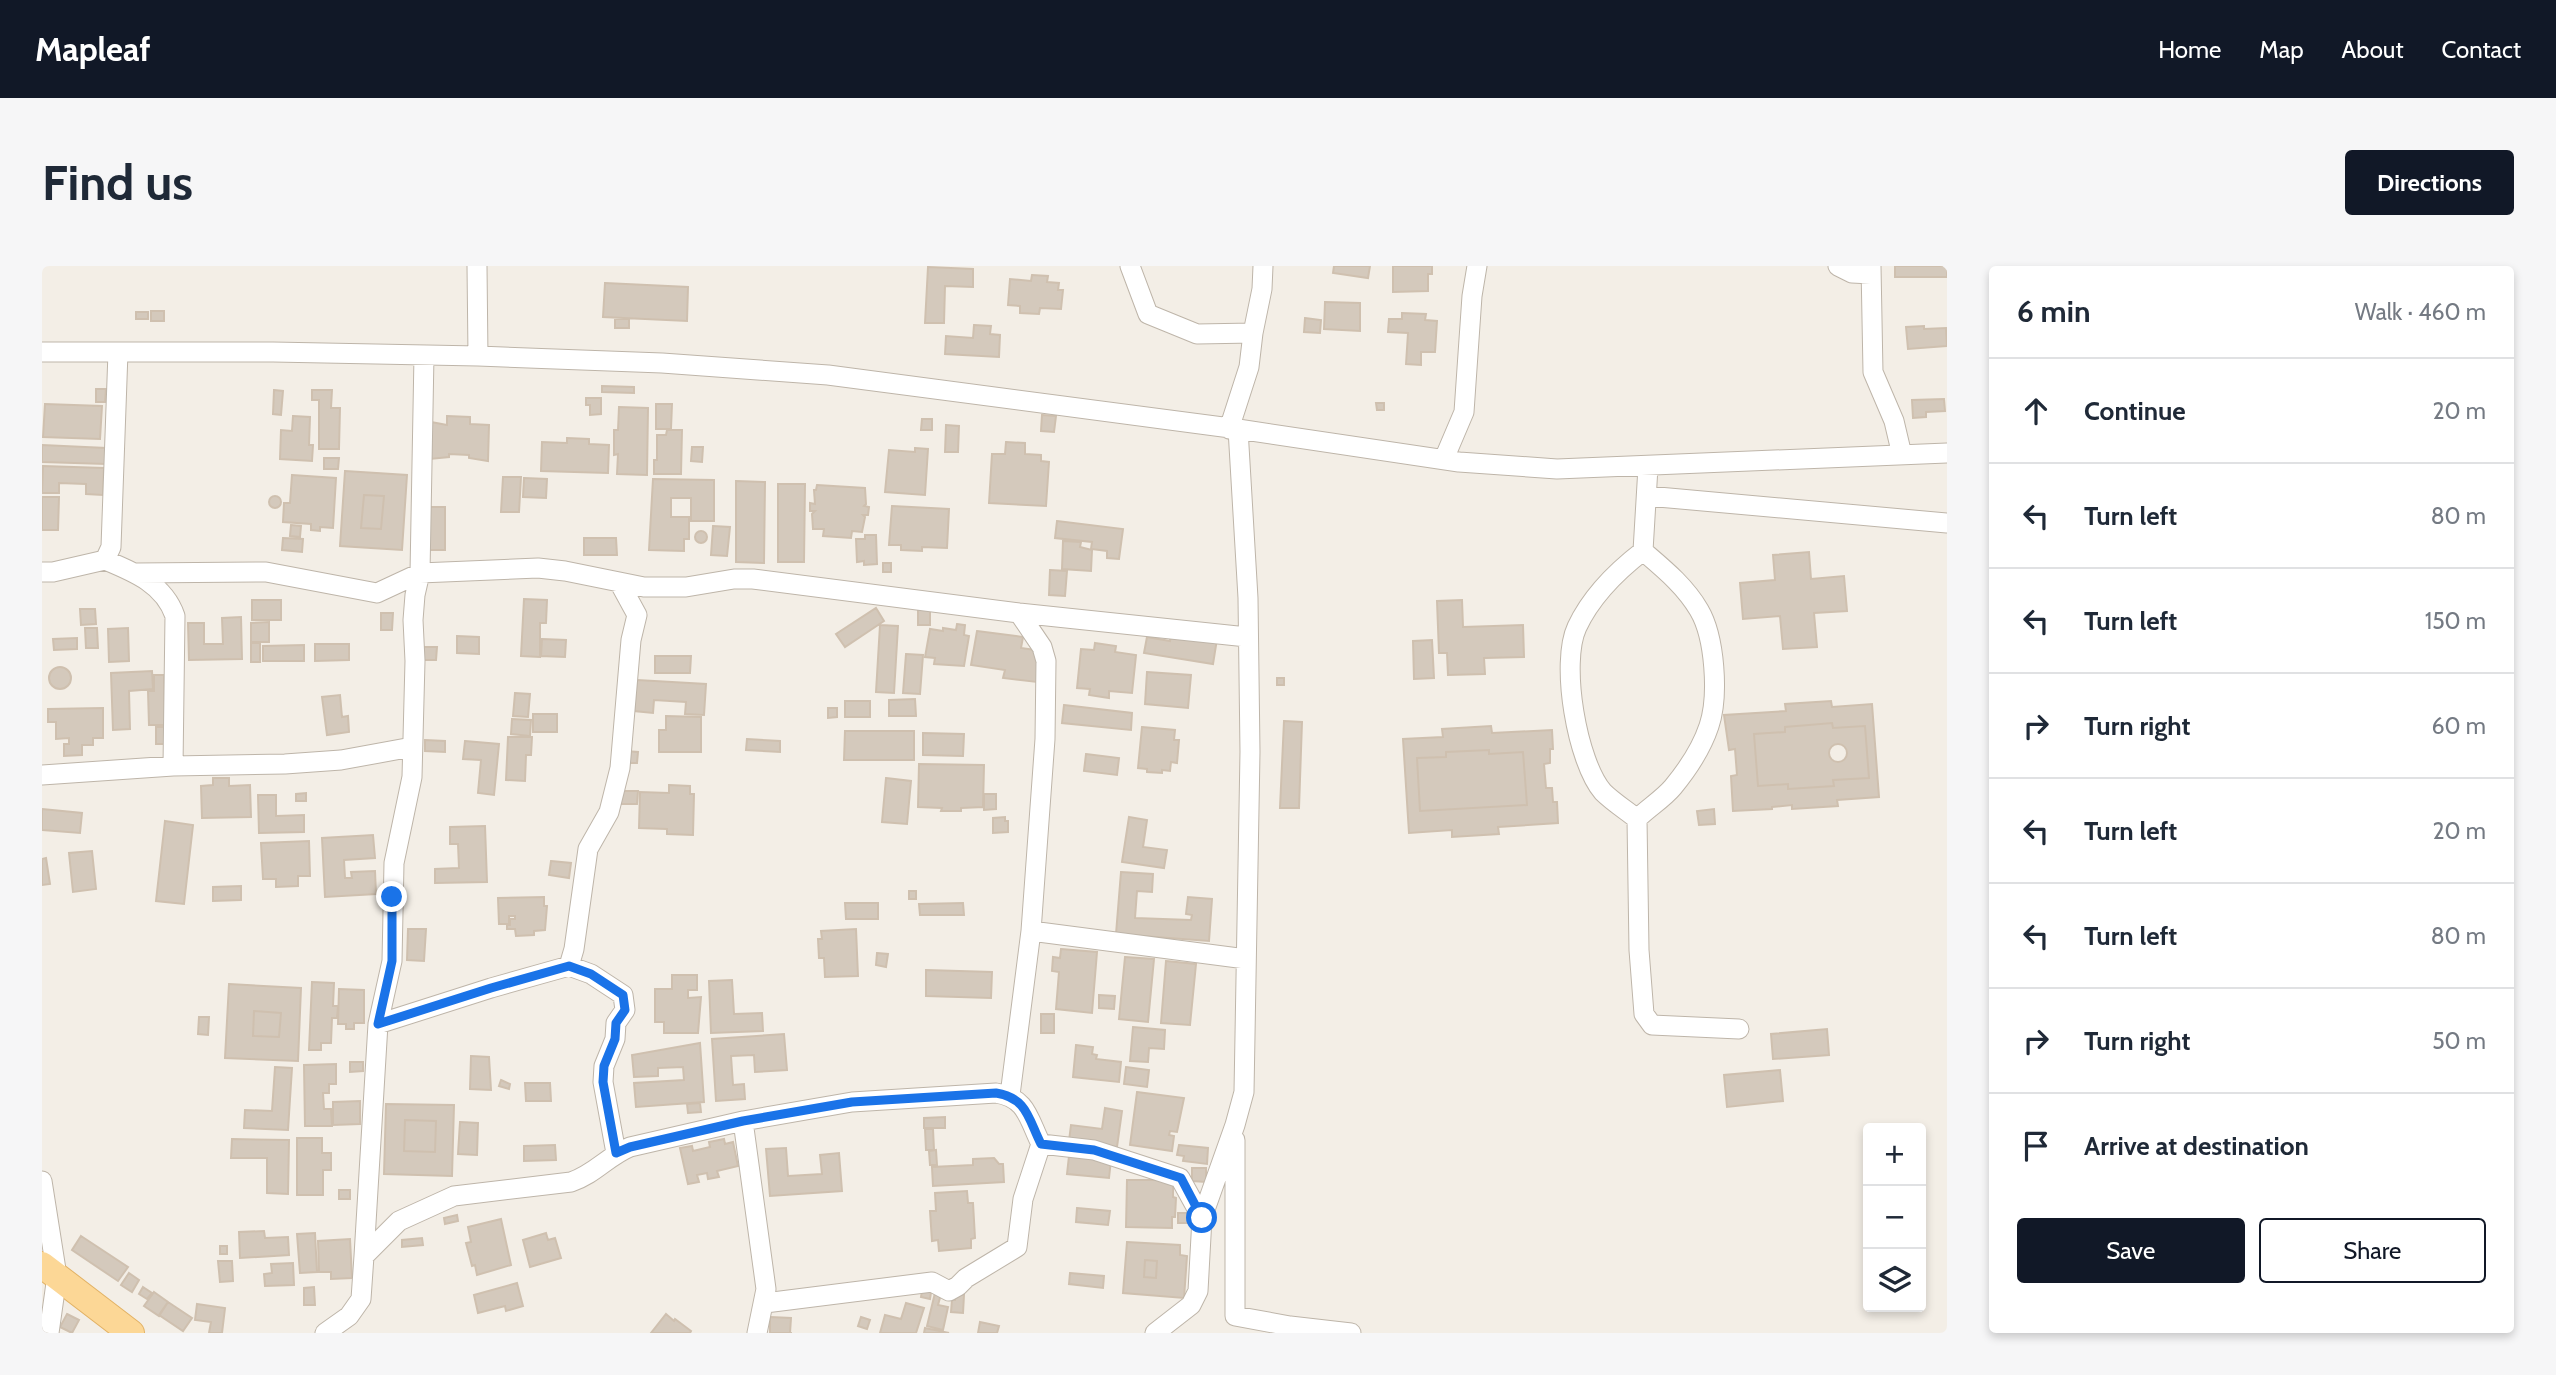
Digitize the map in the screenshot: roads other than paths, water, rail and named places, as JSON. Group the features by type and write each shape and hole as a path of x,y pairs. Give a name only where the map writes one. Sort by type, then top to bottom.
{"main road":[{"path":"49,1270 131,1333"}],"street":[{"path":"477,266 478,356"},
{"path":"1130,266 1148,314 1197,334 1253,333"},
{"path":"1155,1333 1191,1305 1198,1291 1202,1218 1244,1093 1250,752 1248,598 1234,429 1250,367 1263,266"},
{"path":"1444,459 1464,412 1472,296 1477,266"},
{"path":"1838,266 1852,273 1871,270 1873,372 1894,421 1902,455"},
{"path":"42,352 478,356 662,363 828,375 1444,459 1558,470 1947,453"},
{"path":"105,559 111,547 113,527 118,352"},
{"path":"325,1333 349,1316 361,1299 378,1024 392,961 394,863 410,792 415,661 413,610 421,573 424,355"},
{"path":"1637,819 1604,792 1589,771 1580,744 1572,696 1572,654 1576,630 1586,611 1603,588 1643,551 1648,467"},
{"path":"1647,496 1947,523"},
{"path":"1643,551 1673,576 1699,610 1708,631 1712,657 1713,700 1709,725 1698,750 1672,788 1637,819 1639,950 1644,1014 1652,1025 1739,1029"},
{"path":"42,572 53,572 105,559 136,573 157,587 171,603 176,616 173,766"},
{"path":"136,573 266,572 377,593 421,573 538,568 644,587 753,579 1019,613 1247,637"},
{"path":"569,966 576,940 588,849 609,812 622,753 631,640 636,615 619,582"},
{"path":"1010,1095 1031,931 1045,770 1046,661 1042,647 1019,613"},
{"path":"42,775 173,766 341,760 412,747"},
{"path":"1031,931 1246,959"},
{"path":"378,1024 569,966 591,974 623,995 625,1010 616,1023 615,1039 604,1066 603,1082 616,1153"},
{"path":"364,1256 398,1221 429,1205 454,1196 572,1182 587,1176 616,1153 630,1147 743,1121 852,1102 996,1093 1010,1095 1020,1101 1041,1144 1023,1199 1017,1247 949,1291 932,1282 765,1303"},
{"path":"743,1121 763,1269 765,1303 757,1333"},
{"path":"1235,1125 1235,1316 1351,1333"},
{"path":"1041,1144 1094,1150 1181,1178 1202,1218"},
{"path":"42,1181 49,1270 49,1333"}]}
